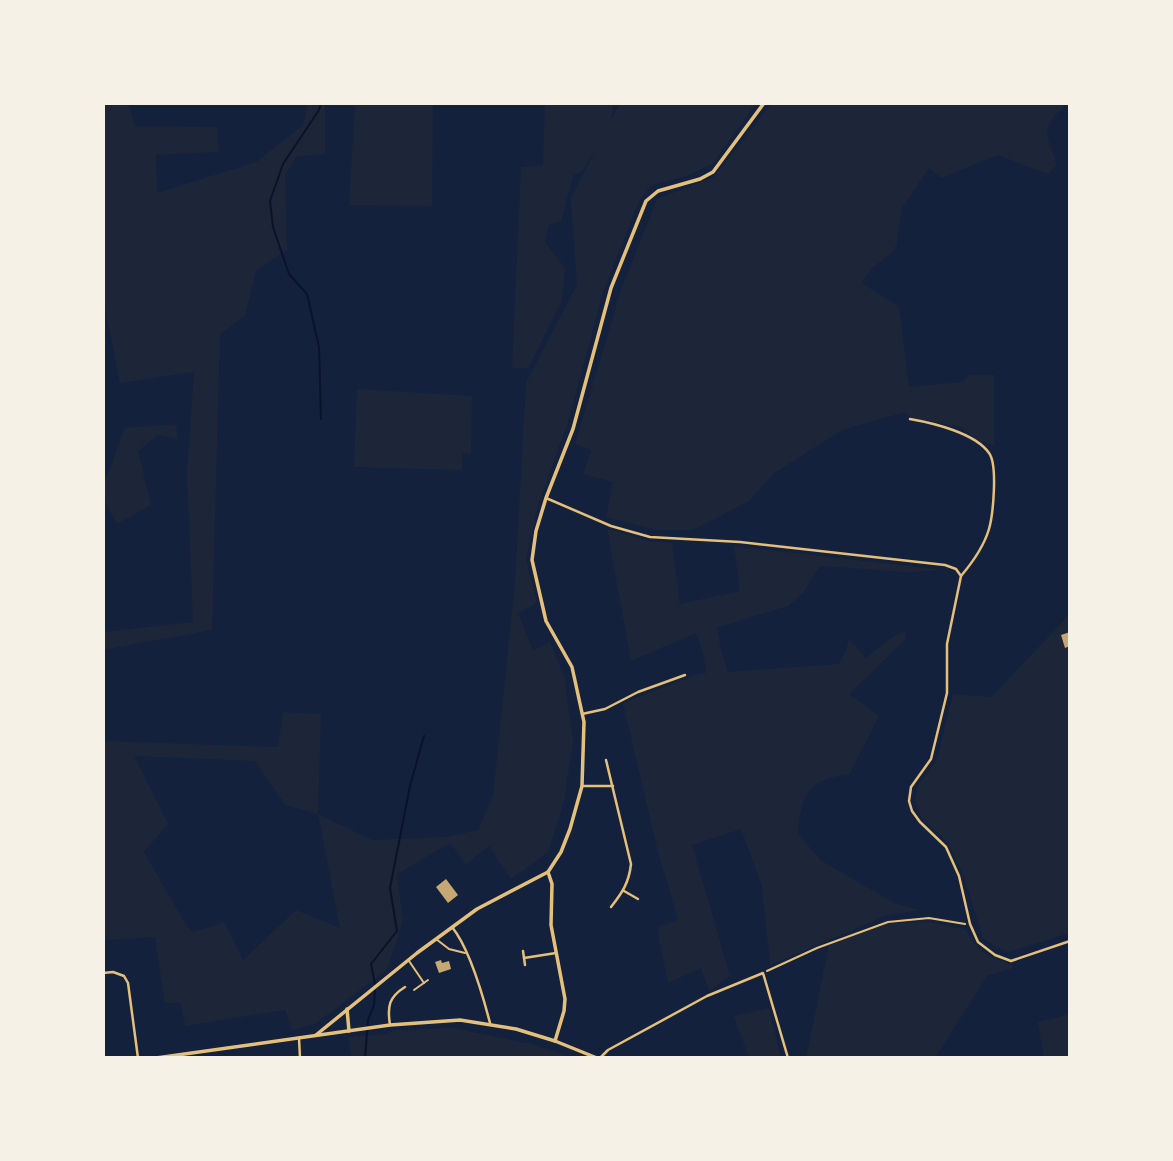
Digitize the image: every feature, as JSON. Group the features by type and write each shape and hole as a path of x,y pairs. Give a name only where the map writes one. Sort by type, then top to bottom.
{"street":[{"path":"316,1034 477,909 548,872 561,852 582,786 582,714 572,667 547,621 532,560 536,531 573,429 611,288 646,201 657,191 700,179 713,172 764,103"},
{"path":"910,419 945,426 988,451 991,456 993,491 989,530 972,564 961,576 949,625 945,704 930,760 911,787 909,801 912,811 946,847 959,876 970,925 978,942 995,955 1011,961 1070,941"},
{"path":"546,498 611,526 650,537 740,542 945,565 956,569 961,576"},
{"path":"582,714 605,709 638,692 685,675"},
{"path":"606,760 631,864 624,891 611,907"},
{"path":"582,786 613,786"},
{"path":"548,872 552,884 551,925 565,999 555,1041"},
{"path":"624,891 638,899"},
{"path":"452,927 466,953 490,1023"},
{"path":"523,951 526,965"},
{"path":"524,958 556,953"},
{"path":"103,973 113,972 124,976 128,984 138,1058"},
{"path":"156,1058 316,1034 460,1020 490,1023 555,1041 599,1058 608,1050 707,996 763,973 788,1058"},
{"path":"390,1025 390,1000 405,987"},
{"path":"347,1009 349,1031"},
{"path":"299,1038 300,1058"},
{"path":"199,1052 200,1058"}],"lane":[{"path":"436,939 449,949 466,953"},
{"path":"408,960 426,981 414,989"}],"path":[{"path":"763,973 817,948 888,922 929,918 970,925"}],"shaded area":[{"path":"103,103 129,103 135,126 217,127 219,152 156,155 157,193 256,162 303,125 308,103 325,103 325,154 297,156 285,175 287,250 256,271 245,316 220,334 212,630 103,650 103,632 193,622 187,473 194,372 120,383 103,298"},
{"path":"433,103 432,206 349,205 355,104"},
{"path":"545,103 614,103 611,120 620,103 757,103 712,164 686,176 652,185 639,201 603,292 568,422 538,506 526,559 537,603 518,613 533,650 550,642 565,679 573,742 564,801 548,852 511,879 489,846 466,864 450,843 397,874 403,921 387,970 315,1024 292,1030 285,1010 185,1026 181,1003 165,1003 155,937 103,940 103,741 278,747 283,712 321,714 318,814 372,840 446,837 478,830 493,796 515,582 526,382 577,285 571,198 596,149 583,170 573,176 561,221 549,225 545,242 565,268 562,301 528,368 512,368 521,167 543,165","holes":["134,756 255,761 285,805 318,814 340,928 296,910 243,960 224,922 193,932 186,925 144,852 168,824"]},
{"path":"772,103 1067,103 1052,120 1047,132 1057,166 1047,174 998,155 941,178 929,168 902,208 897,243 893,252 872,268 862,283 899,307 909,387 963,382 969,375 994,375 994,446 976,439 961,427 913,418 905,412 842,430 773,474 749,501 693,530 658,530 606,517 613,482 583,474 591,450 575,444 622,287 657,199 714,177"},
{"path":"357,389 472,396 471,454 462,453 462,470 354,467"},
{"path":"176,424 178,439 158,435 138,451 151,505 117,524 103,499 103,477 107,476 125,428"},
{"path":"607,529 650,541 672,543 680,604 740,591 734,546 944,570 907,572 820,566 802,594 788,606 716,628 727,672 838,664 849,639 866,658 892,637 905,631 907,638 849,694 879,716 849,775 824,780 809,790 801,808 798,833 820,860 894,903 918,910 885,916 770,965 762,886 741,829 692,845 730,976 709,991 701,968 668,983 657,927 678,920 657,848 623,703 706,673 703,652 696,633 631,661"},
{"path":"1070,614 1070,933 1009,952 997,948 983,938 964,877 948,843 921,817 915,801 918,785 937,759 953,694 991,697"},
{"path":"930,922 966,930 979,949 1012,965 1013,968 987,976 935,1058 806,1058 829,945 885,924"},
{"path":"769,1008 781,1058 749,1058 734,1016"},
{"path":"1070,1014 1070,1058 1044,1058 1038,1022"},
{"path":"453,1028 531,1044 573,1058 352,1058 348,1037 387,1034 395,1030"}],"building":[{"path":"1070,632 1070,646 1065,648 1061,635"},
{"path":"446,879 458,895 448,903 436,887"},
{"path":"441,960 442,963 449,961 451,969 439,973 435,962"}],"waterway":[{"path":"321,103 283,164 270,201 273,227 289,274 307,294 319,347 321,419"},
{"path":"375,984 371,964 397,931 390,888 410,786 424,736"},
{"path":"365,1058 368,1020 374,1005 375,990"}]}
